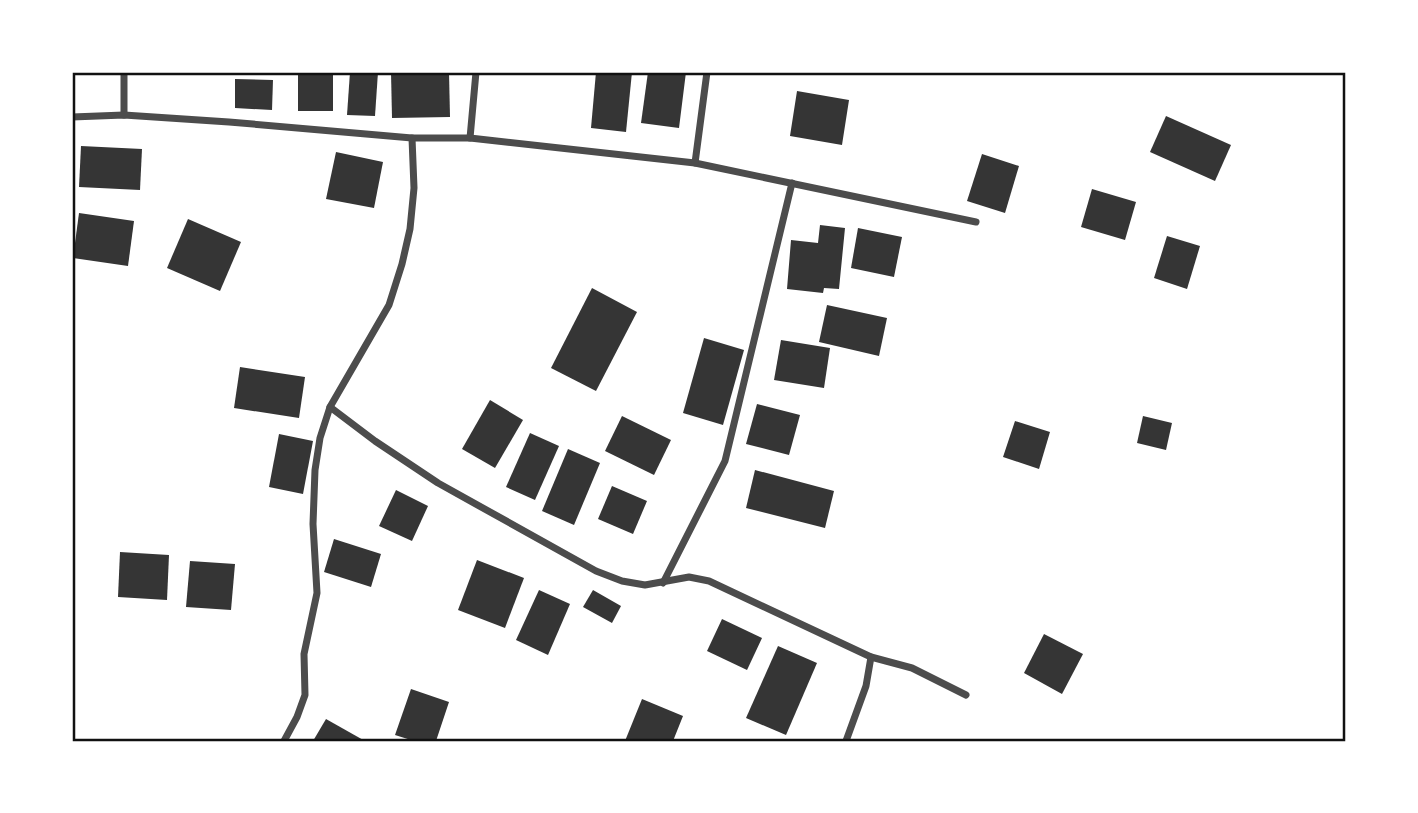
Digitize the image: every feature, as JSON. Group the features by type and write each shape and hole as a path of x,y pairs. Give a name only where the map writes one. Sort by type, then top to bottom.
{"street":[{"path":"124,72 124,115"},
{"path":"470,138 476,72"},
{"path":"695,163 707,72"},
{"path":"72,117 124,115 229,121 412,138 470,138 695,163 976,222"},
{"path":"284,741 305,695 304,654 317,593 313,524 315,470 320,438 330,408 389,305 402,264 410,229 414,188 412,138"},
{"path":"663,583 725,461 792,183"},
{"path":"330,408 438,483 596,571 622,581 645,585 689,577 709,581 871,657 912,668 966,695"},
{"path":"846,741 866,686 871,657"}],"building":[{"path":"298,72 333,72 333,111 298,111"},
{"path":"350,72 378,72 375,116 347,115"},
{"path":"391,72 449,72 450,117 392,118"},
{"path":"596,72 632,72 626,132 591,128"},
{"path":"648,72 686,72 679,128 641,123"},
{"path":"235,79 273,80 272,110 235,108"},
{"path":"797,91 849,100 842,145 790,136"},
{"path":"1166,116 1231,145 1215,181 1150,152"},
{"path":"81,146 142,149 140,190 79,187"},
{"path":"336,152 383,162 374,208 326,199"},
{"path":"982,154 1019,166 1005,213 967,201"},
{"path":"1092,189 1136,202 1125,240 1081,227"},
{"path":"79,213 134,221 128,266 73,258"},
{"path":"188,219 241,242 220,291 167,268"},
{"path":"820,225 845,228 839,289 824,288 823,293 787,289 791,240 818,243"},
{"path":"858,228 902,237 894,277 851,268"},
{"path":"1167,236 1200,246 1187,289 1154,278"},
{"path":"592,288 637,312 596,391 551,368"},
{"path":"827,305 887,318 879,356 819,342"},
{"path":"704,338 744,350 723,425 683,413"},
{"path":"781,340 830,348 824,388 774,380"},
{"path":"240,367 305,377 299,418 234,408"},
{"path":"490,400 523,420 495,468 462,449"},
{"path":"757,404 800,415 789,455 746,444"},
{"path":"622,416 671,440 654,475 605,451"},
{"path":"1143,416 1172,423 1166,450 1137,443"},
{"path":"1015,421 1050,432 1039,469 1003,457"},
{"path":"530,433 559,446 535,500 506,487"},
{"path":"279,434 313,441 303,494 269,487"},
{"path":"568,449 600,463 574,525 542,511"},
{"path":"755,470 834,491 825,528 746,508"},
{"path":"612,486 647,501 633,534 598,519"},
{"path":"396,490 428,506 412,541 379,526"},
{"path":"334,539 381,554 371,587 324,572"},
{"path":"120,552 169,555 167,600 118,597"},
{"path":"477,560 524,578 505,628 458,610"},
{"path":"190,561 235,564 231,610 186,607"},
{"path":"539,590 570,604 548,655 516,640"},
{"path":"593,590 621,606 612,623 583,607"},
{"path":"722,619 762,638 747,670 707,651"},
{"path":"1044,634 1083,654 1062,694 1024,673"},
{"path":"778,646 817,663 786,735 746,718"},
{"path":"411,689 449,702 436,741 414,741 395,735"},
{"path":"642,699 683,716 673,741 625,741"},
{"path":"326,719 365,741 313,741"}]}
